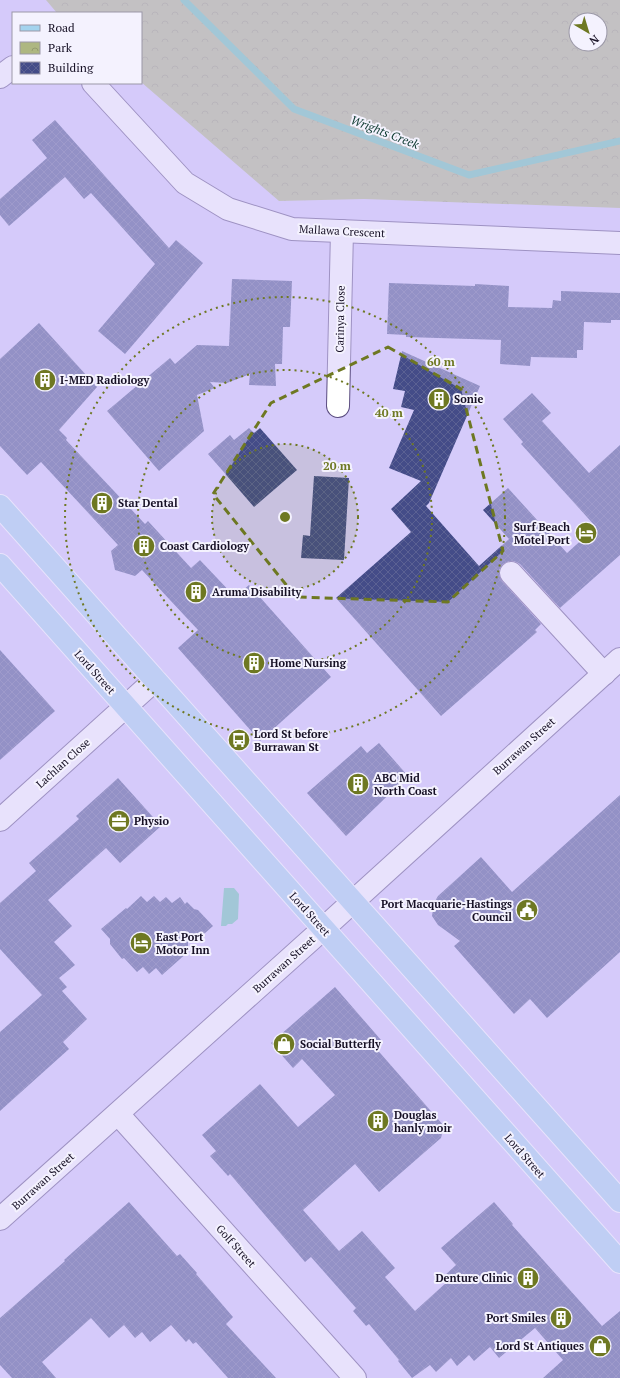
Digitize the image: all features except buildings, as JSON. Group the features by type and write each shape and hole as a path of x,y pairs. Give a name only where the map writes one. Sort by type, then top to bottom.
{"main road":[{"path":"0,506 620,1201"},
{"name":"Lord Street","path":"0,565 620,1262"}],"street":[{"path":"0,77 12,68"},
{"name":"Mallawa Crescent","path":"94,84 185,183 228,209 292,229 620,243"},
{"name":"Carinya Close","path":"338,406 342,231"},
{"path":"511,573 604,674"},
{"name":"Burrawan Street","path":"0,1219 324,928 620,659"},
{"name":"Lachlan Close","path":"0,820 155,680"},
{"name":"Golf Street","path":"118,1114 355,1378"}],"highlighted area":[{"path":"388,347 461,389 503,551 448,602 296,597 213,494 271,403"}],"green space":[{"path":"46,0 620,0 620,208 364,199 279,201 142,83 142,12 56,12"}],"shaded area":[{"path":"224,888 234,888 239,894 238,919 232,924 221,926"}],"waterway":[{"name":"Wrights Creek","path":"184,0 294,109 469,175 620,141"}],"place":[{"name":"I-MED Radiology","path":"45,380"},
{"name":"Sonie","path":"439,399"},
{"name":"Star Dental","path":"102,503"},
{"name":"Surf Beach Motel Port","path":"586,533"},
{"name":"Coast Cardiology","path":"144,546"},
{"name":"Aruma Disability","path":"196,592"},
{"name":"Home Nursing","path":"254,663"},
{"name":"Lord St before Burrawan St","path":"239,740"},
{"name":"ABC Mid North Coast","path":"358,784"},
{"name":"Physio","path":"119,821"},
{"name":"Port Macquarie-Hastings Council","path":"527,910"},
{"name":"East Port Motor Inn","path":"141,943"},
{"name":"Social Butterfly","path":"284,1044"},
{"name":"Douglas hanly moir","path":"378,1121"},
{"name":"Denture Clinic","path":"528,1278"},
{"name":"Port Smiles","path":"561,1318"},
{"name":"Lord St Antiques","path":"600,1346"}]}
